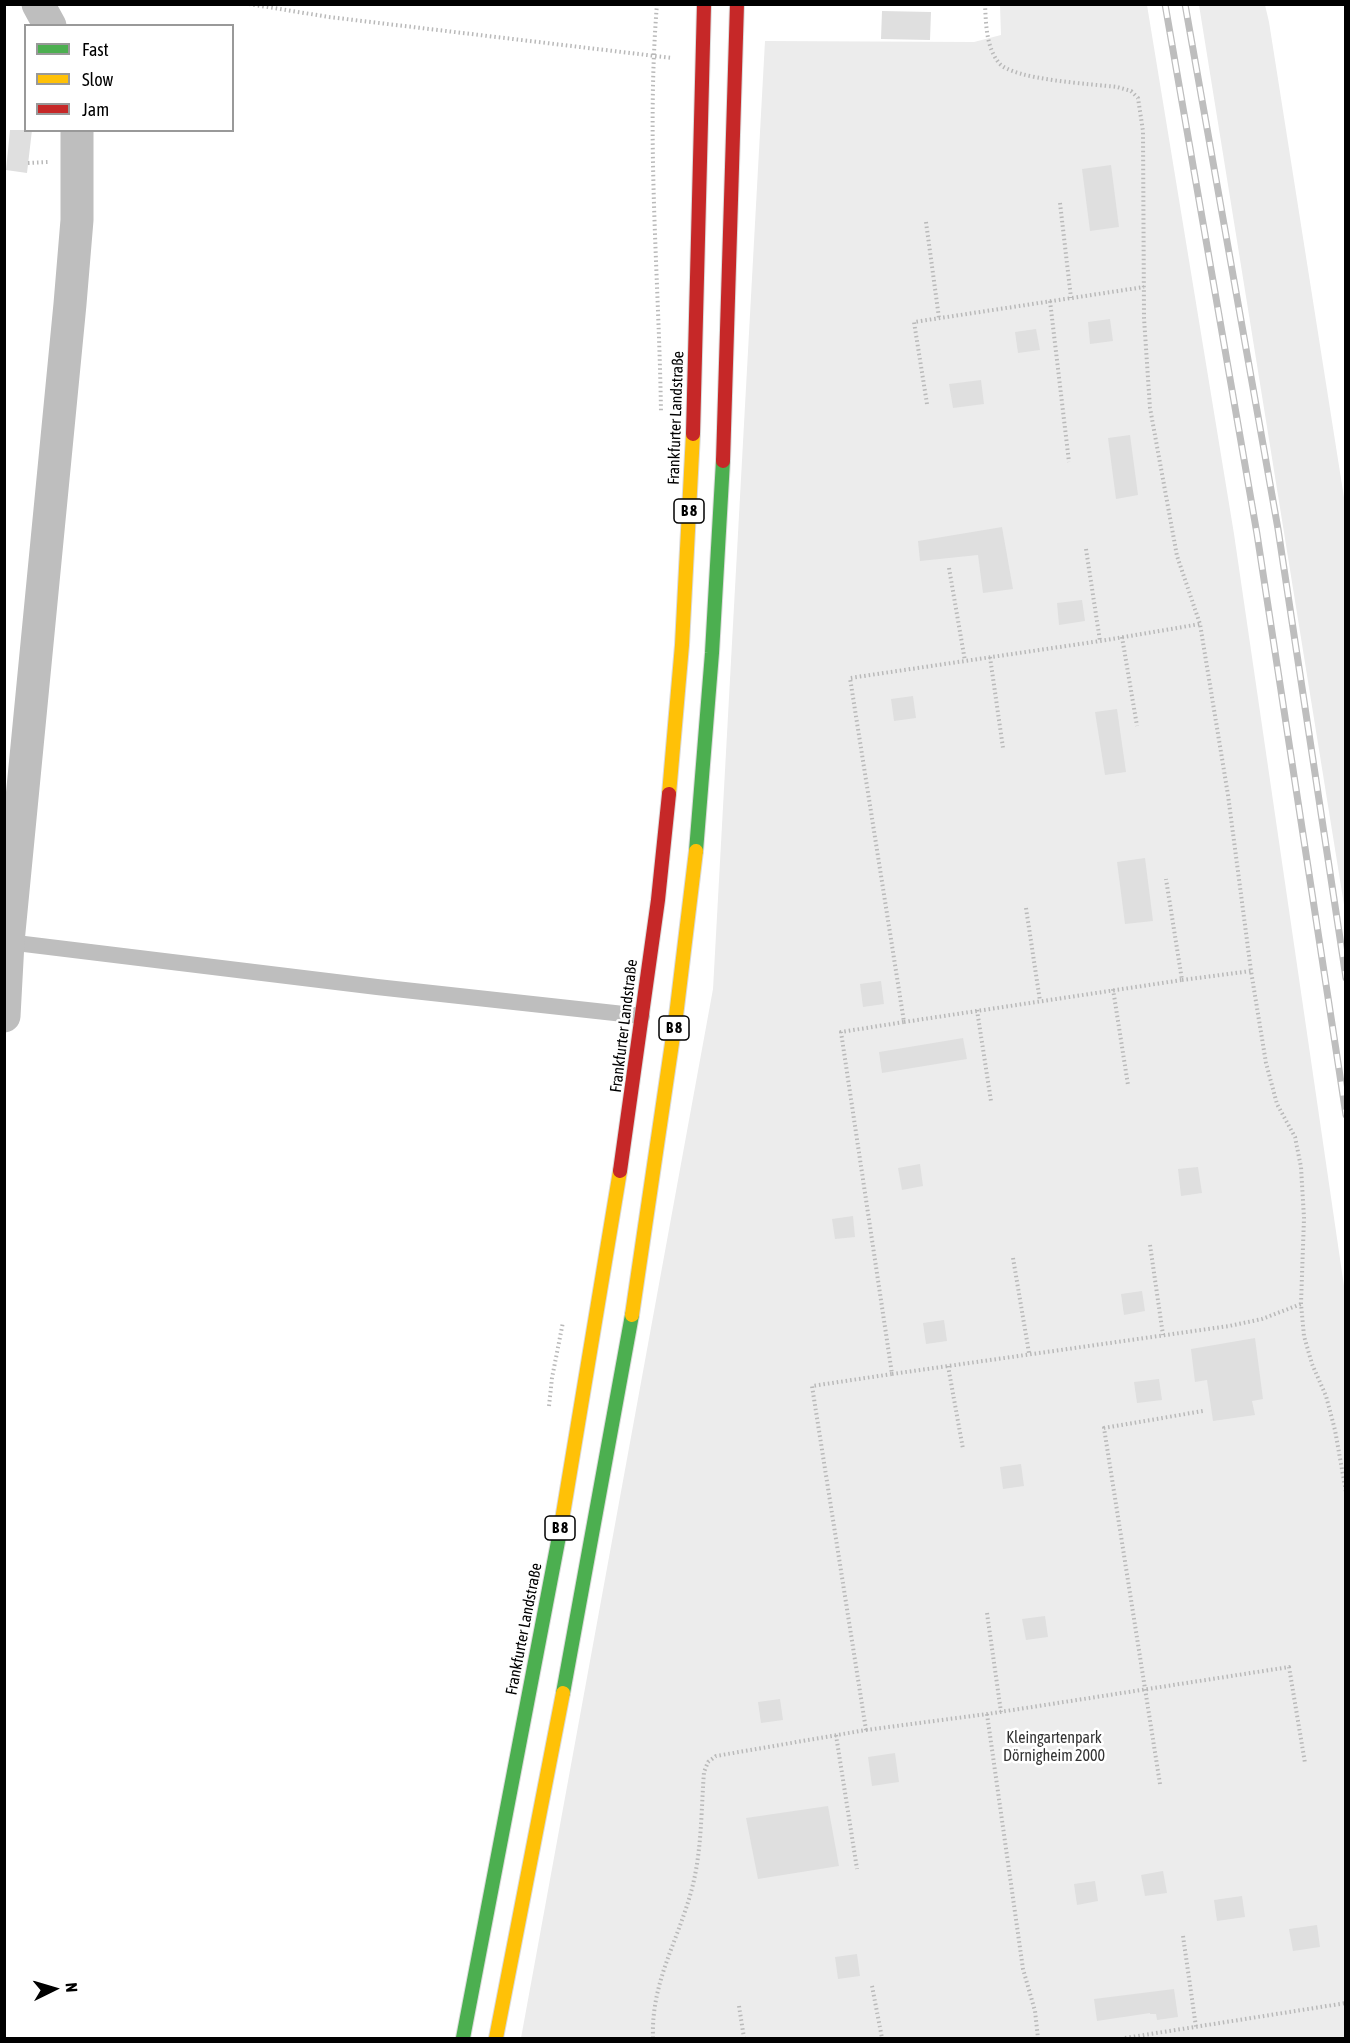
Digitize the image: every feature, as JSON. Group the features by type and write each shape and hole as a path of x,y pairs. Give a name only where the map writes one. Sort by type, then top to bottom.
{"main road":[{"name":"Frankfurter Landstraße","path":"463,2038 602,1294 626,1144 660,878 674,743 687,560 704,4"},
{"name":"B 8","path":"496,2038 585,1571 637,1280 658,1145 693,873 707,735 718,576 731,261 737,4"}],"street":[{"path":"38,4 49,24"},
{"path":"4,1016 6,940 77,220 77,132"}],"lane":[{"path":"6,940 377,987 642,1016"}],"path":[{"path":"249,4 329,17 703,60"},
{"path":"985,4 986,30 991,50 1007,71 1117,87 1131,91 1138,98 1143,131 1144,318 1150,408 1177,556 1200,624 1228,795 1251,972 1266,1063 1277,1104 1295,1137 1301,1167 1304,1218 1301,1304 1304,1336 1312,1364 1326,1396 1335,1430 1346,1492"},
{"path":"1060,203 1071,297"},
{"path":"926,222 939,318"},
{"path":"927,404 914,322 1144,287"},
{"path":"1050,301 1069,462"},
{"path":"1086,549 1100,641"},
{"path":"949,568 965,661"},
{"path":"904,1022 850,678 1200,624"},
{"path":"1122,637 1137,726"},
{"path":"990,657 1003,748"},
{"path":"1166,879 1182,980"},
{"path":"1026,908 1040,1001"},
{"path":"892,1374 841,1032 1113,989 1251,972"},
{"path":"1113,989 1128,1085"},
{"path":"977,1010 991,1101"},
{"path":"1150,1245 1163,1335"},
{"path":"1013,1258 1029,1353"},
{"path":"866,1730 812,1386 1262,1319 1301,1304"},
{"path":"948,1366 963,1449"},
{"path":"1160,1784 1104,1428 1203,1411"},
{"path":"987,1614 1001,1712"},
{"path":"653,2038 656,1991 690,1894 696,1870 705,1772 708,1762 716,1756 866,1730 1001,1712 1289,1667 1305,1763"},
{"path":"987,1714 1023,1969 1035,2011 1038,2038"},
{"path":"836,1735 857,1869"},
{"path":"1183,1936 1197,2027"},
{"path":"872,1986 882,2038"},
{"path":"1125,2038 1346,2003"},
{"path":"739,2006 744,2038"}],"green space":[{"name":"Kleingartenpark Dörnigheim 2000","path":"1000,5 1147,5 1234,534 1345,1293 1345,2038 521,2038 713,989 765,41 974,42 1001,35"},
{"path":"1199,5 1265,5 1269,22 1345,504 1345,911"}],"building":[{"path":"882,11 931,12 930,40 881,39"},
{"path":"10,130 32,132 27,173 6,170"},
{"path":"1111,165 1119,227 1090,231 1082,169"},
{"path":"1110,319 1113,341 1090,344 1088,322"},
{"path":"1036,329 1040,350 1018,353 1015,332"},
{"path":"981,380 984,404 953,408 949,384"},
{"path":"1130,435 1138,495 1116,499 1108,438"},
{"path":"1002,527 1013,589 983,593 978,555 920,561 918,541"},
{"path":"1082,600 1085,621 1059,625 1057,603"},
{"path":"913,696 916,718 894,721 891,699"},
{"path":"1117,709 1126,772 1105,775 1095,712"},
{"path":"1145,858 1153,921 1125,924 1117,862"},
{"path":"881,981 884,1004 863,1007 860,984"},
{"path":"963,1038 967,1059 882,1073 879,1052"},
{"path":"920,1164 923,1186 902,1190 898,1168"},
{"path":"1198,1167 1202,1193 1181,1196 1178,1169"},
{"path":"853,1216 855,1237 835,1239 832,1219"},
{"path":"1142,1291 1145,1311 1124,1315 1121,1294"},
{"path":"944,1320 947,1341 926,1344 923,1323"},
{"path":"1255,1338 1263,1399 1252,1401 1255,1415 1213,1421 1207,1380 1195,1382 1191,1349"},
{"path":"1159,1379 1162,1400 1137,1403 1134,1382"},
{"path":"1021,1464 1024,1486 1003,1489 1000,1467"},
{"path":"1045,1616 1048,1637 1026,1640 1022,1619"},
{"path":"780,1699 783,1720 761,1723 758,1702"},
{"path":"895,1753 899,1782 872,1786 868,1757"},
{"path":"828,1806 839,1866 758,1879 746,1818"},
{"path":"1163,1871 1167,1893 1145,1896 1141,1875"},
{"path":"1095,1881 1098,1901 1077,1905 1074,1884"},
{"path":"1242,1896 1245,1917 1217,1921 1214,1900"},
{"path":"1317,1925 1320,1947 1293,1951 1289,1929"},
{"path":"857,1954 860,1976 838,1979 835,1957"},
{"path":"1174,1989 1178,2017 1157,2020 1156,2014 1150,2013 1097,2021 1094,1999"}],"railway":[{"path":"1165,4 1257,534 1346,1115"},
{"path":"1185,4 1278,529 1346,978"}],"traffic: fast":[{"path":"696,851 712,653 723,461"},
{"path":"563,1693 632,1315"},
{"path":"463,2038 561,1526"}],"traffic: slow":[{"path":"669,794 682,645 693,434"},
{"path":"632,1315 676,1016 696,851"},
{"path":"561,1526 620,1171"},
{"path":"496,2038 563,1693"}],"traffic: jam":[{"path":"693,434 704,4"},
{"path":"723,461 737,4"},
{"path":"620,1171 658,900 669,794"}]}
